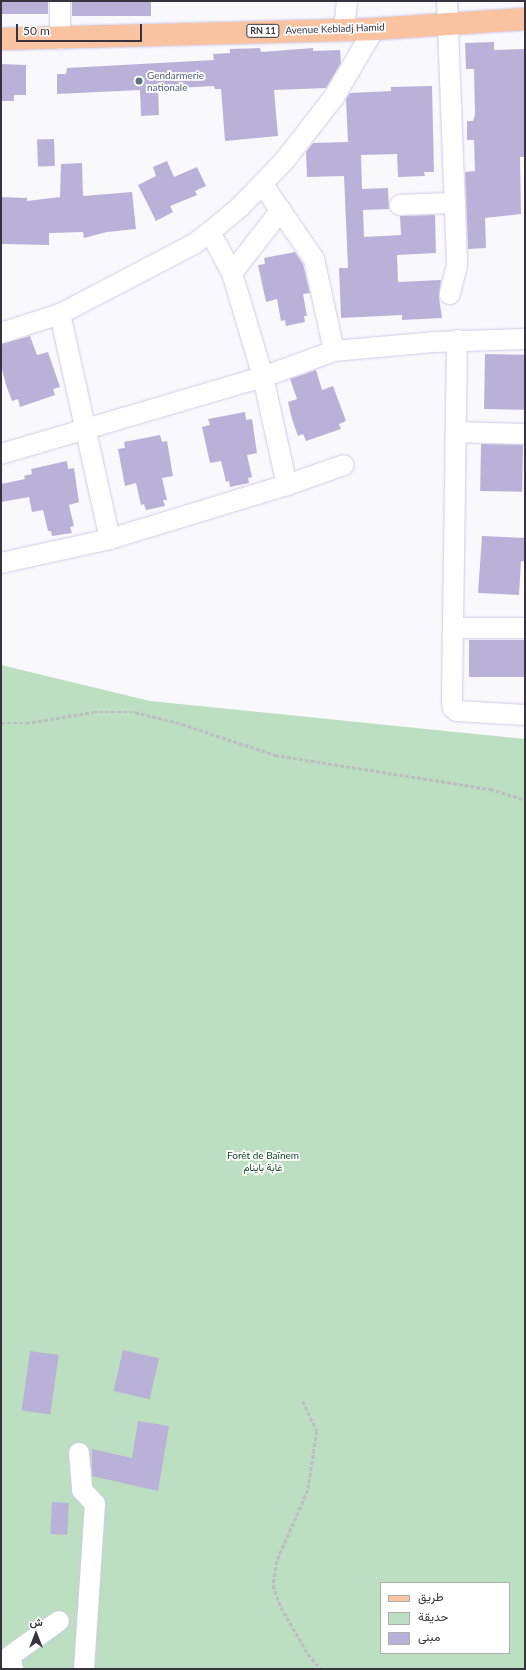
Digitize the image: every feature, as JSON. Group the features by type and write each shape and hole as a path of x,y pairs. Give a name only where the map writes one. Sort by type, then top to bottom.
{"main road":[{"name":"Avenue Kebladj Hamid","path":"1,39 374,29 525,19"}],"street":[{"path":"60,1 60,38"},
{"path":"344,30 347,1"},
{"path":"446,1 457,265 450,294"},
{"path":"525,12 525,19"},
{"path":"1,333 60,314 194,244 210,232 263,185 334,97 374,29"},
{"path":"263,185 314,259 334,350"},
{"path":"400,205 455,203"},
{"path":"232,273 281,210"},
{"path":"210,232 232,273 262,377 287,485"},
{"path":"60,314 84,430 110,539"},
{"path":"1,454 262,377 334,350 457,340 525,339"},
{"path":"457,340 453,708 457,711 525,715"},
{"path":"456,432 525,434"},
{"path":"1,563 110,539 287,485 344,465"},
{"path":"453,628 525,628"},
{"path":"78,1452 82,1490 95,1504 84,1669"},
{"path":"13,1669 10,1656 59,1621"}],"path":[{"path":"1,723 26,723 93,712 135,712 182,724 275,755 490,789 525,800"},
{"path":"303,1401 317,1431 308,1490 277,1561 273,1585 281,1607 308,1654 322,1669"}],"green space":[{"name":"Forêt de Baïnem غابة باينام","path":"1,665 150,701 525,739 525,1669 1,1669"}],"building":[{"path":"1,1 48,1 48,14 1,14"},
{"path":"72,1 151,1 151,16 72,16"},
{"path":"494,42 494,50 525,49 525,157 520,157 521,214 485,218 486,248 468,249 465,172 475,171 474,140 467,140 467,121 473,121 475,115 474,69 466,69 465,43"},
{"path":"260,48 261,52 313,48 313,51 340,50 341,63 326,88 274,90 278,136 225,141 221,89 215,89 214,86 158,89 159,115 141,116 140,90 57,94 57,74 66,74 67,68 214,60 213,54 230,53 230,49"},
{"path":"1,64 26,65 26,95 14,95 14,101 1,101"},
{"path":"432,86 434,172 424,172 425,176 398,177 397,154 361,155 362,189 388,188 389,209 363,210 364,237 401,235 400,216 435,215 436,253 397,255 398,282 441,280 439,297 442,318 402,320 402,315 341,318 339,268 348,268 344,176 307,177 306,152 313,143 348,142 346,99 350,93 391,91 391,87"},
{"path":"54,139 55,166 38,167 37,140"},
{"path":"167,161 174,177 197,167 206,186 195,191 197,195 170,206 173,212 156,221 138,185 156,176 153,167"},
{"path":"82,163 83,196 132,192 136,229 107,232 84,238 83,232 49,233 49,245 1,244 1,197 27,198 27,201 60,197 61,164"},
{"path":"295,252 303,264 310,293 303,294 307,316 304,316 305,322 286,326 285,320 281,321 277,299 266,302 258,265 265,264 264,258"},
{"path":"30,336 37,355 48,352 60,387 53,389 55,395 20,407 18,399 12,401 6,385 1,365 1,344"},
{"path":"485,354 525,355 524,410 484,409"},
{"path":"316,370 322,390 333,386 346,421 339,424 341,429 306,441 303,434 298,436 292,419 288,402 297,399 290,379"},
{"path":"245,412 246,420 252,419 257,453 247,455 252,477 248,478 249,483 230,487 229,481 226,482 221,461 210,463 202,427 210,425 208,419"},
{"path":"160,435 162,442 167,441 173,476 162,478 167,500 163,500 165,506 146,510 144,504 141,505 136,483 125,486 118,449 125,448 124,442"},
{"path":"481,444 523,445 522,492 480,491"},
{"path":"67,461 68,469 74,468 79,502 69,505 74,526 70,527 72,533 52,536 51,531 48,531 43,510 32,512 29,497 1,502 1,484 25,479 24,476 32,474 31,469"},
{"path":"482,536 525,538 525,562 521,561 519,595 478,593"},
{"path":"469,640 525,640 525,677 469,677"},
{"path":"123,1350 159,1358 150,1399 114,1391"},
{"path":"30,1351 59,1355 50,1414 22,1410"},
{"path":"138,1421 169,1426 158,1491 92,1476 92,1449 132,1458"},
{"path":"52,1502 69,1503 67,1535 50,1534"}],"place":[{"name":"Gendarmerie nationale","path":"139,81"}]}
